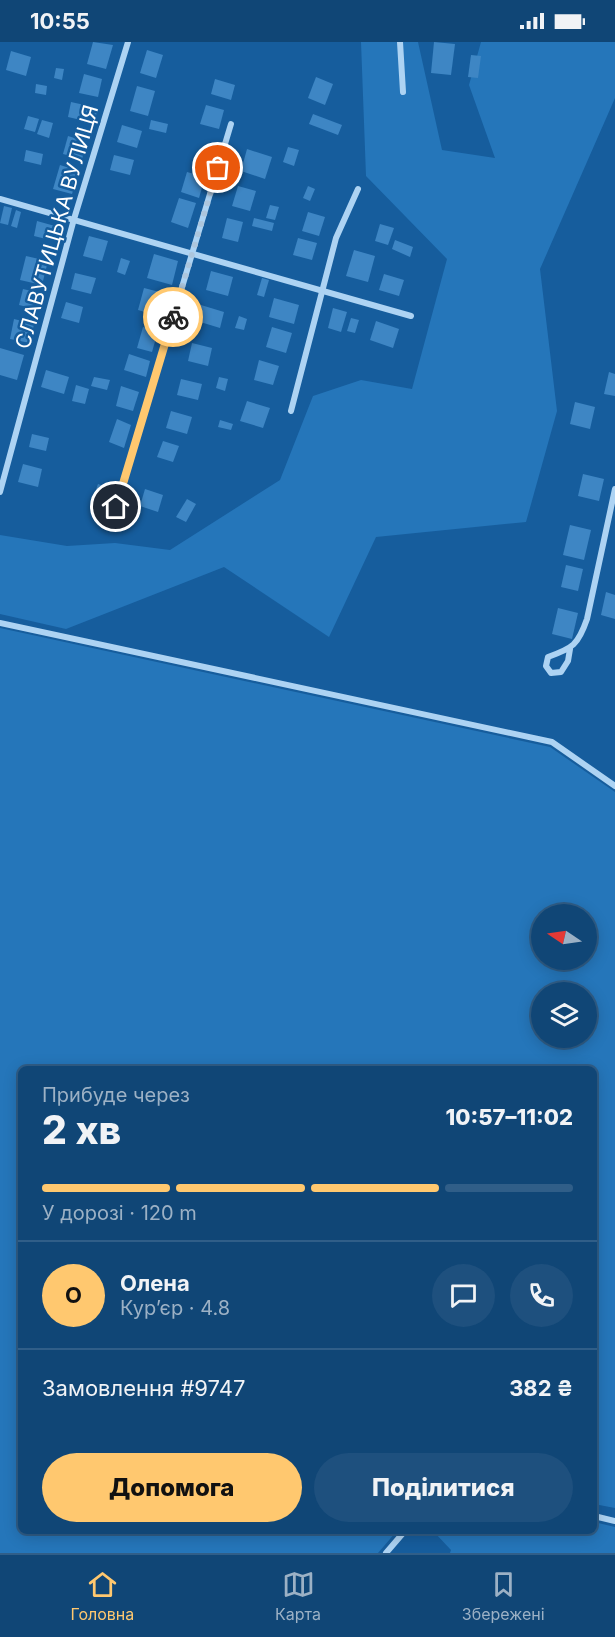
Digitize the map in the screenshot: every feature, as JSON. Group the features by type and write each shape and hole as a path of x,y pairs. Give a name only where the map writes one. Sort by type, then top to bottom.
{"street":[{"name":"СЛАВУТИЦЬКА ВУЛИЦЯ","path":"0,492 74,219 128,42"},
{"path":"400,42 403,92"},
{"path":"116,507 231,124"},
{"path":"291,411 336,238 358,189"},
{"path":"0,199 411,316"},
{"path":"570,649 568,662 561,672 551,673 546,666 548,657 570,649 580,639 587,619 615,489"},
{"path":"0,623 552,742 615,786"},
{"path":"597,1517 615,1521"},
{"path":"386,1553 403,1534"}],"shaded area":[{"path":"361,42 418,42 442,150 495,158 469,85 481,42 615,42 615,98 540,269 557,411 526,522 376,537 329,637 224,567 66,629 0,614 0,535 67,546 115,543 170,550 280,480 313,396 361,380 412,389 447,259 366,176"},
{"path":"0,628 550,747 615,792 615,1508 597,1505 597,1066 18,1066 18,1534 394,1534 378,1553 0,1553"},
{"path":"597,1523 615,1527 615,1553 450,1553 451,1550 436,1534 597,1534"}],"building":[{"path":"93,42 113,45 106,69 87,64"},
{"path":"434,42 455,44 451,75 431,73"},
{"path":"147,50 163,55 156,78 140,73"},
{"path":"11,51 31,57 26,76 6,70"},
{"path":"471,55 481,56 478,78 468,77"},
{"path":"56,68 64,69 62,80 54,78"},
{"path":"84,74 102,79 98,97 79,93"},
{"path":"316,77 333,84 325,105 308,98"},
{"path":"215,79 235,85 231,100 211,94"},
{"path":"36,84 47,86 46,95 35,93"},
{"path":"137,86 155,91 148,116 130,111"},
{"path":"71,102 98,108 94,123 68,117"},
{"path":"206,105 224,110 219,129 200,124"},
{"path":"313,114 342,125 338,135 309,124"},
{"path":"28,116 39,119 35,132 24,129"},
{"path":"42,120 53,123 49,138 37,134"},
{"path":"151,120 168,124 166,133 149,129"},
{"path":"122,125 142,131 137,148 117,142"},
{"path":"68,136 87,142 82,159 63,154"},
{"path":"288,147 299,150 294,166 283,162"},
{"path":"247,149 272,157 265,179 241,171"},
{"path":"26,150 43,154 41,165 24,161"},
{"path":"114,155 134,160 130,175 110,170"},
{"path":"60,165 79,171 72,194 53,189"},
{"path":"187,172 205,177 199,198 181,192"},
{"path":"238,186 256,191 250,211 232,206"},
{"path":"308,186 315,189 310,201 303,198"},
{"path":"179,198 196,203 188,228 171,222"},
{"path":"270,205 279,207 275,220 266,218"},
{"path":"4,206 12,208 8,225 0,223"},
{"path":"16,210 21,212 17,228 11,226"},
{"path":"308,212 325,217 319,236 302,231"},
{"path":"227,218 243,222 238,242 222,238"},
{"path":"254,218 274,223 272,231 252,226"},
{"path":"37,221 62,228 58,242 34,236"},
{"path":"380,224 394,228 388,245 375,241"},
{"path":"89,236 108,241 102,261 83,256"},
{"path":"298,238 317,243 312,260 293,255"},
{"path":"395,240 413,247 410,257 392,249"},
{"path":"354,250 375,256 368,282 346,276"},
{"path":"154,254 178,261 172,285 147,278"},
{"path":"26,256 48,261 42,285 20,280"},
{"path":"121,258 130,261 125,275 117,272"},
{"path":"211,271 233,277 228,296 206,290"},
{"path":"75,273 96,278 91,294 71,289"},
{"path":"384,274 404,280 399,296 379,290"},
{"path":"262,278 269,280 264,297 257,295"},
{"path":"144,288 171,295 165,318 138,310"},
{"path":"23,289 44,294 40,310 19,305"},
{"path":"274,298 299,305 294,324 269,317"},
{"path":"66,302 83,307 79,323 61,318"},
{"path":"201,305 224,312 220,328 197,321"},
{"path":"333,308 347,312 341,332 328,328"},
{"path":"239,316 247,319 244,330 235,328"},
{"path":"351,318 359,320 355,333 347,331"},
{"path":"14,319 34,324 30,343 10,339"},
{"path":"376,321 399,329 393,348 370,340"},
{"path":"143,327 158,331 152,352 137,348"},
{"path":"272,327 292,333 286,353 266,347"},
{"path":"192,343 212,348 208,366 188,361"},
{"path":"0,348 24,355 17,380 0,375"},
{"path":"129,354 150,361 146,377 124,370"},
{"path":"259,360 279,366 273,385 254,380"},
{"path":"46,370 69,377 64,394 41,387"},
{"path":"609,372 615,374 615,396 604,394"},
{"path":"94,377 110,380 107,390 91,386"},
{"path":"219,377 228,379 225,391 216,388"},
{"path":"181,379 202,384 198,400 177,395"},
{"path":"76,385 89,389 85,404 72,401"},
{"path":"121,386 139,392 133,411 116,406"},
{"path":"247,401 270,408 263,428 240,421"},
{"path":"575,402 595,407 590,429 570,424"},
{"path":"171,411 192,417 187,434 166,428"},
{"path":"117,419 131,425 124,448 109,442"},
{"path":"220,420 233,424 231,430 218,427"},
{"path":"32,434 49,438 46,451 29,447"},
{"path":"163,441 179,446 173,462 157,457"},
{"path":"23,464 42,469 38,487 18,482"},
{"path":"583,474 604,479 599,501 578,496"},
{"path":"98,484 112,489 105,512 90,507"},
{"path":"145,489 163,495 158,512 140,506"},
{"path":"187,499 196,504 186,522 176,517"},
{"path":"570,525 591,530 584,560 563,555"},
{"path":"566,565 583,569 578,591 561,587"},
{"path":"606,592 615,595 615,619 601,615"},
{"path":"558,608 578,613 572,639 552,634"}],"way so far":[{"path":"173,317 218,168"}],"route":[{"path":"116,507 173,317"}]}
